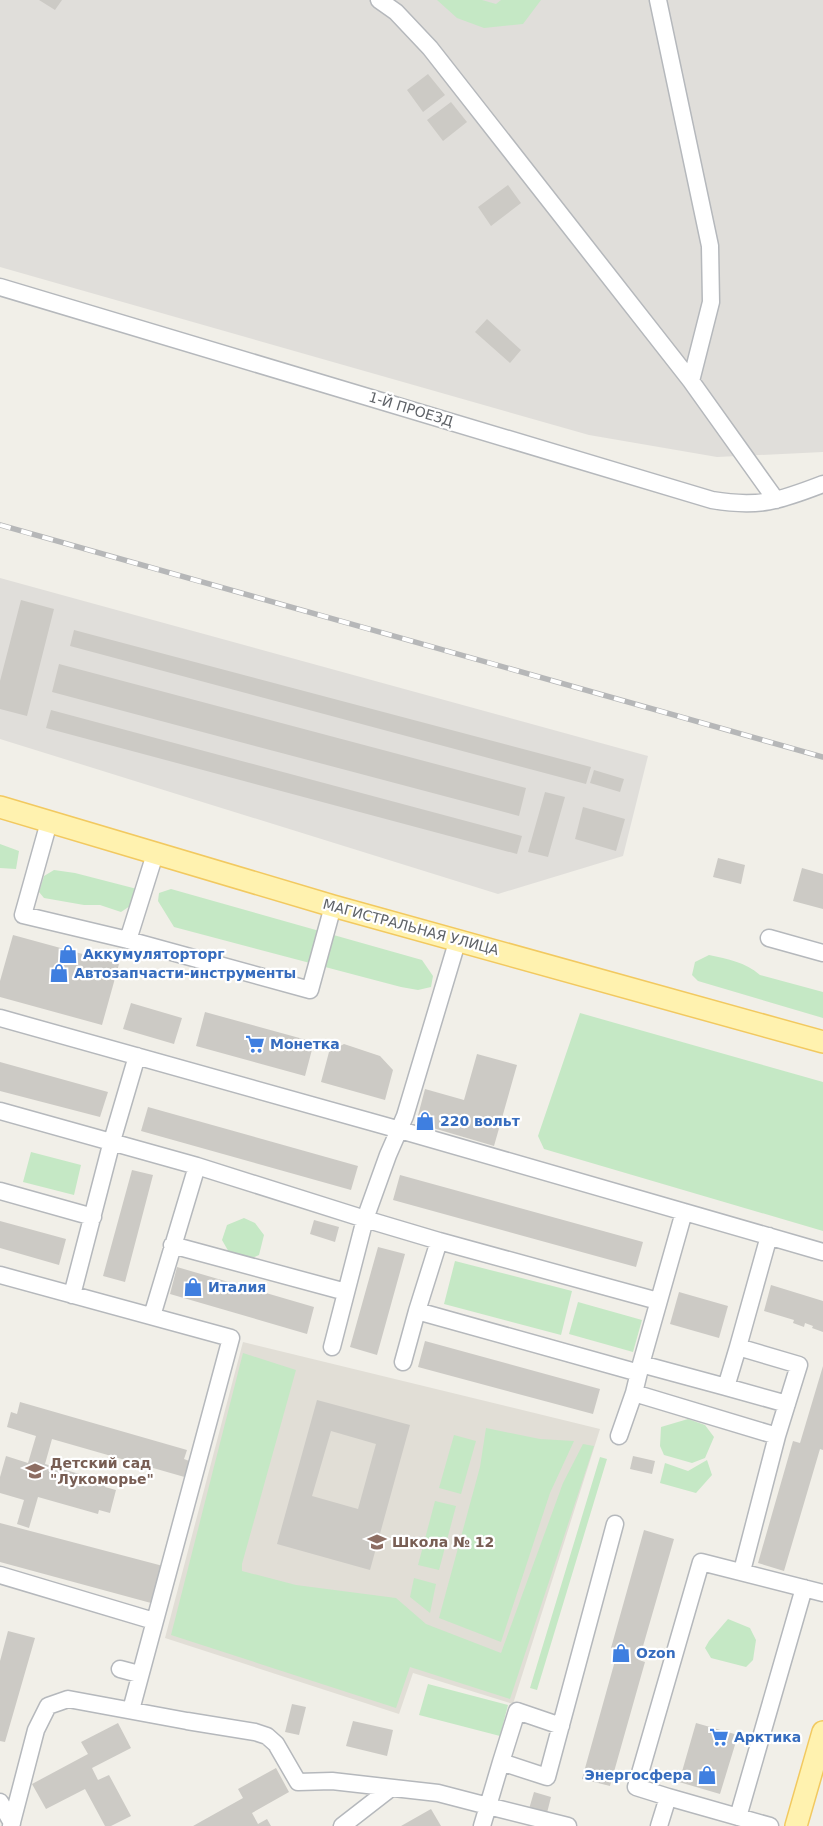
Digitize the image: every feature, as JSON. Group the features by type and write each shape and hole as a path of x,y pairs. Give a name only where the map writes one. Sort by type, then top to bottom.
{"main road":[{"name":"МАГИСТРАЛЬНАЯ УЛИЦА","path":"0,807 333,906 458,939 823,1042"},
{"path":"796,1826 817,1773 823,1732"}],"street":[{"path":"379,0 396,12 430,48 691,381 776,500"},
{"path":"658,0 710,246 712,302 691,381"},
{"name":"1-Й ПРОЕЗД","path":"0,287 697,496 741,504 765,503 823,484"},
{"path":"49,822 24,915 128,940 310,990 333,906"},
{"path":"128,940 155,854"},
{"path":"769,938 823,953"},
{"path":"332,1347 365,1219 388,1155 406,1116 458,939"},
{"path":"0,1018 400,1130 823,1252"},
{"path":"72,1295 112,1141 137,1056"},
{"path":"0,1112 112,1141 438,1241 658,1301"},
{"path":"152,1316 196,1166"},
{"path":"0,1191 93,1218"},
{"path":"619,1436 634,1393 684,1212"},
{"path":"726,1387 769,1236"},
{"path":"403,1362 438,1241"},
{"path":"172,1245 346,1292"},
{"path":"0,1275 231,1338 130,1710"},
{"path":"417,1311 640,1369 726,1387 787,1404"},
{"path":"738,1347 799,1365 777,1436 742,1571"},
{"path":"634,1393 777,1436"},
{"path":"501,1762 547,1778 615,1524"},
{"path":"770,1826 636,1787 701,1562 823,1593"},
{"path":"0,1575 154,1621"},
{"path":"738,1817 804,1588"},
{"path":"120,1669 139,1674"},
{"path":"11,1824 36,1730 48,1706 68,1699 255,1732 267,1736 276,1744 298,1782 332,1781 438,1793 563,1825"},
{"path":"482,1826 517,1711 561,1726"},
{"path":"342,1826 391,1788"},
{"path":"659,1826 668,1797"},
{"path":"0,1802 11,1824"}],"shaded area":[{"path":"0,0 823,0 823,452 717,457 589,435 0,267"},
{"path":"0,578 648,756 623,856 498,894 0,739"},
{"name":"Школа № 12","path":"243,1342 600,1429 513,1704 413,1673 399,1714 165,1638"}],"green space":[{"path":"437,0 482,0 496,4 501,0 541,0 523,24 484,28 457,18"},
{"path":"0,844 19,851 16,869 0,868"},
{"path":"54,870 75,873 137,889 133,904 121,912 100,905 84,905 44,898 39,892 44,876"},
{"path":"171,889 422,960 433,976 431,987 418,990 401,987 174,927 158,901 159,893"},
{"path":"709,955 742,964 760,975 823,992 823,1018 698,981 692,975 695,962"},
{"path":"580,1013 823,1082 823,1231 544,1149 538,1136"},
{"path":"31,1152 81,1165 74,1195 23,1182"},
{"path":"244,1218 255,1223 264,1235 259,1255 248,1260 230,1254 222,1240 227,1225"},
{"path":"455,1261 572,1291 561,1335 444,1304"},
{"path":"578,1302 642,1320 633,1352 569,1334"},
{"path":"243,1353 296,1370 242,1564 242,1571 296,1585 396,1598 426,1624 501,1653 563,1483 583,1444 594,1446 510,1699 410,1667 396,1708 171,1635"},
{"path":"688,1419 705,1425 714,1437 705,1458 692,1463 664,1455 660,1446 661,1427"},
{"path":"486,1428 540,1439 574,1441 550,1493 501,1642 439,1618 480,1467"},
{"path":"454,1435 476,1441 461,1494 439,1488"},
{"path":"600,1457 607,1459 537,1690 530,1688"},
{"path":"707,1460 712,1475 696,1493 660,1483 665,1463 688,1471"},
{"path":"435,1501 456,1506 439,1570 418,1565"},
{"path":"414,1578 436,1584 430,1613 410,1597"},
{"path":"728,1619 750,1628 756,1640 753,1660 746,1667 711,1658 705,1648"},
{"path":"428,1684 508,1705 500,1736 419,1715"}],"building":[{"path":"39,0 62,0 55,10"},
{"path":"428,74 445,95 423,112 407,90"},
{"path":"451,102 467,122 443,141 427,120"},
{"path":"508,185 521,203 491,226 478,207"},
{"path":"487,319 521,350 510,363 475,332"},
{"path":"21,600 54,609 27,716 0,709 0,681"},
{"path":"74,630 591,767 586,784 70,646"},
{"path":"59,664 526,788 519,816 52,692"},
{"path":"51,710 522,836 517,854 46,728"},
{"path":"594,770 624,779 620,792 590,783"},
{"path":"545,792 565,797 548,857 528,852"},
{"path":"583,807 625,819 616,851 575,839"},
{"path":"718,858 745,865 741,884 713,877"},
{"path":"802,868 823,874 823,909 793,901"},
{"name":"Автозапчасти-инструменты","path":"13,935 119,964 102,1025 0,997 0,981"},
{"path":"131,1003 182,1018 174,1044 123,1029"},
{"name":"Монетка","path":"205,1012 314,1042 305,1076 196,1046"},
{"path":"344,1044 380,1056 393,1070 385,1100 321,1082 329,1052"},
{"path":"477,1054 517,1065 494,1146 416,1123 425,1089 464,1100"},
{"path":"0,1062 108,1092 100,1117 0,1091"},
{"path":"148,1107 358,1166 351,1190 141,1131"},
{"path":"132,1170 153,1175 125,1282 103,1276"},
{"path":"400,1175 643,1242 636,1267 393,1200"},
{"path":"314,1220 339,1227 335,1242 310,1234"},
{"path":"0,1221 66,1239 59,1265 0,1248"},
{"path":"378,1247 405,1254 377,1355 350,1347"},
{"path":"177,1267 314,1307 307,1334 170,1294"},
{"path":"771,1285 823,1301 823,1332 805,1323 804,1327 793,1323 794,1320 764,1311"},
{"path":"679,1292 728,1306 719,1338 670,1324"},
{"path":"425,1341 600,1389 593,1414 418,1367"},
{"path":"823,1366 823,1450 820,1449 784,1571 758,1563 793,1441 800,1443"},
{"path":"317,1400 410,1425 370,1570 277,1544","holes":["331,1431 376,1444 358,1509 312,1496"]},
{"name":"Детский сад \"Лукоморье\"","path":"20,1402 187,1450 184,1459 192,1462 188,1478 52,1439 45,1464 107,1482 105,1487 116,1490 110,1513 99,1510 98,1514 38,1497 29,1528 17,1524 24,1500 0,1493 0,1477 6,1456 28,1463 36,1436 7,1427 11,1412 17,1414"},
{"path":"633,1456 655,1461 652,1474 630,1469"},
{"path":"0,1523 163,1566 151,1603 0,1562"},
{"path":"644,1530 674,1539 639,1660 645,1662 610,1786 582,1779 618,1650 611,1648"},
{"path":"8,1631 35,1638 5,1742 0,1741 0,1661"},
{"path":"292,1704 306,1707 299,1735 285,1732"},
{"path":"353,1721 393,1730 387,1756 346,1746"},
{"path":"118,1723 131,1748 92,1768 98,1780 109,1775 131,1816 111,1826 105,1826 85,1789 46,1809 32,1784 88,1754 81,1742"},
{"path":"696,1723 738,1735 720,1794 679,1782"},
{"path":"276,1768 289,1792 252,1813 258,1824 267,1819 271,1826 193,1826 243,1798 238,1789"},
{"path":"534,1792 551,1797 547,1813 529,1809"},
{"path":"431,1809 441,1826 401,1826"}],"railway":[{"path":"0,525 823,757"}],"place":[{"name":"Аккумуляторторг","path":"68,954"},
{"name":"Автозапчасти-инструменты","path":"59,973"},
{"name":"Монетка","path":"255,1044"},
{"name":"220 вольт","path":"425,1121"},
{"name":"Италия","path":"193,1287"},
{"name":"Детский сад \"Лукоморье\"","path":"35,1471"},
{"name":"Школа № 12","path":"377,1542"},
{"name":"Ozon","path":"621,1653"},
{"name":"Арктика","path":"719,1737"},
{"name":"Энергосфера","path":"707,1775"}]}
